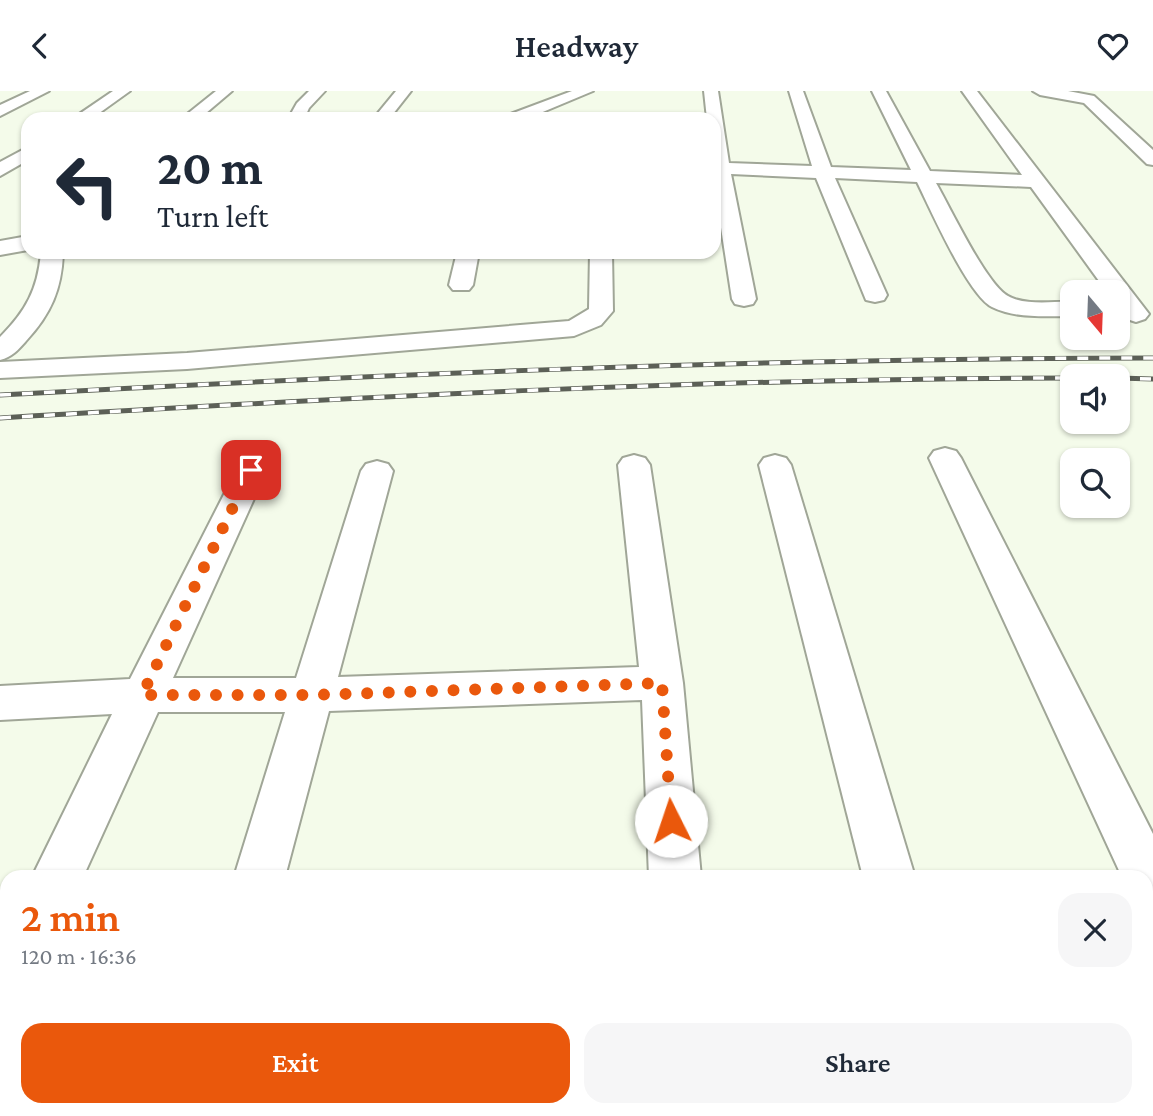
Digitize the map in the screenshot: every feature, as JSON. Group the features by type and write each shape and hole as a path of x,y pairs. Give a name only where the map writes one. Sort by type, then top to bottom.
{"street":[{"path":"0,111 42,91"},
{"path":"91,112 123,91"},
{"path":"198,112 225,91"},
{"path":"299,112 318,91"},
{"path":"387,112 404,91"},
{"path":"530,112 586,91"},
{"path":"711,91 713,112"},
{"path":"796,91 823,172 875,295"},
{"path":"879,91 963,252 992,298 1010,305 1060,308"},
{"path":"969,91 1136,313"},
{"path":"1040,91 1086,97 1153,160"},
{"path":"500,112 508,100"},
{"path":"1113,121 1140,122"},
{"path":"0,170 21,156"},
{"path":"721,168 1035,181"},
{"path":"721,187 744,299"},
{"path":"0,248 21,244"},
{"path":"0,352 32,320 45,300 52,277 52,259"},
{"path":"461,285 467,259"},
{"path":"0,370 187,361 575,328 592,320 601,311 601,259"},
{"path":"945,458 1145,870"},
{"path":"634,465 662,683 675,870"},
{"path":"775,465 888,870"},
{"path":"60,870 251,470"},
{"path":"262,870 377,471"},
{"path":"0,703 142,695 313,695 662,683"}],"railway":[{"path":"0,395 288,380 720,364 1153,358"},
{"path":"0,418 402,396 671,385 1060,378"},
{"path":"1130,378 1153,379"}],"route":[{"path":"251,470 142,695 313,695 662,683 671,821"}]}
